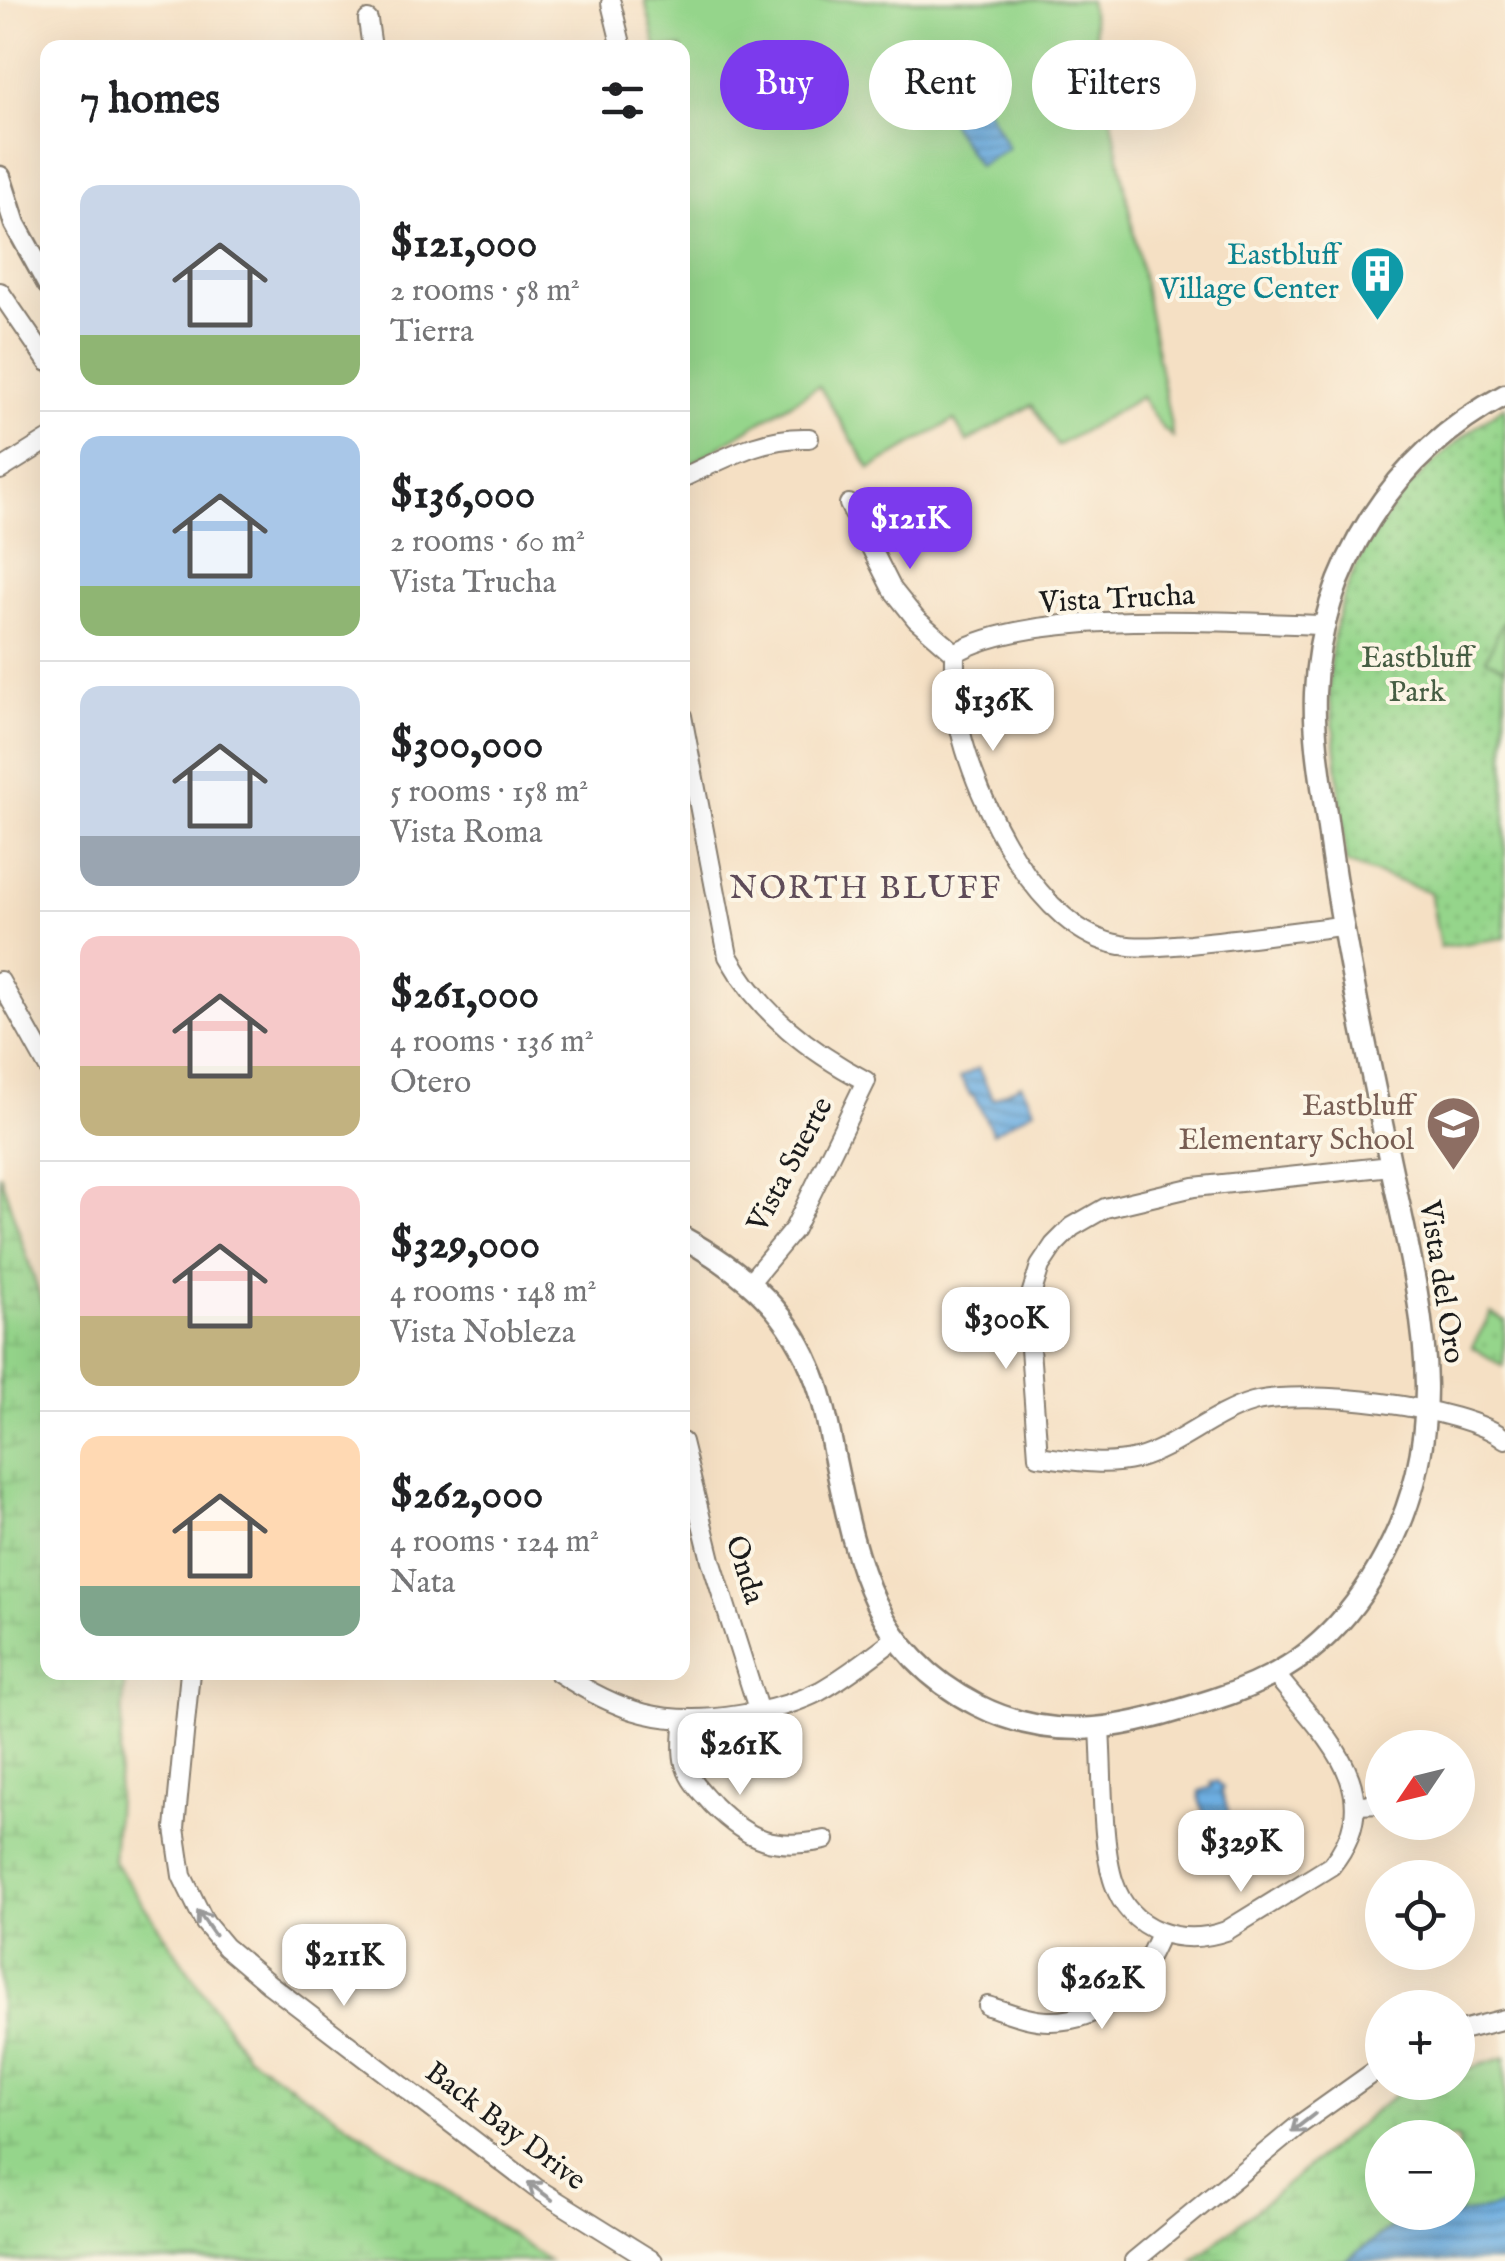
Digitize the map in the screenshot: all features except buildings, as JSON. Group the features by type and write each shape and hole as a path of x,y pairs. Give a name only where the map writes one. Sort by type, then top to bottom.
{"street":[{"path":"611,3 620,40"},
{"path":"368,20 371,40"},
{"path":"0,177 15,224 40,269"},
{"path":"0,292 40,350"},
{"name":"Vista del Oro","path":"690,1242 750,1282 777,1310 810,1366 823,1402 854,1553 871,1598 896,1638 920,1666 948,1688 980,1707 1015,1720 1050,1728 1100,1730 1140,1723 1243,1690 1276,1675 1330,1634 1365,1592 1386,1555 1416,1474 1426,1411 1427,1354 1341,926 1316,731 1315,694 1326,625 1343,569 1360,534 1401,476 1454,426 1505,395"},
{"path":"690,474 752,446 784,437 809,438"},
{"path":"0,470 40,445"},
{"path":"849,504 892,588 916,619 955,653 956,707 976,778 995,820 1032,881 1069,924 1098,940 1144,947 1341,926"},
{"name":"Vista Trucha","path":"955,653 971,644 1068,626 1182,622 1326,625"},
{"name":"Vista Suerte","path":"690,758 728,956 741,980 780,1023 835,1065 866,1081 794,1229 750,1282"},
{"path":"0,980 40,1053"},
{"path":"1391,1166 1194,1187 1105,1208 1072,1226 1040,1266 1027,1308 1038,1456 1087,1462 1136,1459 1226,1412 1281,1396 1310,1395 1426,1411 1479,1424 1505,1439"},
{"name":"Onda","path":"690,1475 711,1560 759,1712"},
{"path":"571,1680 610,1704 684,1721 759,1712 817,1692 849,1674 896,1638"},
{"path":"1100,1730 1114,1884 1132,1914 1160,1933 1194,1939 1226,1931 1317,1876 1342,1851 1355,1821 1352,1779 1344,1763 1276,1675"},
{"name":"Back Bay Drive","path":"189,1680 177,1850 188,1893 213,1933 269,1984 536,2188 653,2261"},
{"path":"684,1721 686,1770 696,1786 736,1826 769,1842 787,1845 825,1840"},
{"path":"1356,1804 1365,1804"},
{"path":"988,2006 1050,2022 1086,2014 1128,1989 1142,1973 1160,1933"},
{"path":"1475,2026 1505,2018"},
{"path":"1134,2261 1299,2125 1365,2078"}],"green space":[{"path":"645,0 1089,0 1097,40 1032,40 1032,130 1114,130 1173,437 1141,397 1057,446 1032,405 967,442 954,420 870,469 819,386 690,465 690,40 654,40"},
{"name":"Eastbluff Park","path":"1505,406 1505,938 1440,947 1430,892 1346,863 1329,687 1334,635 1361,556 1382,521 1437,459"},
{"path":"1505,624 1505,668 1486,659"},
{"path":"0,1174 40,1297 40,1680 125,1680 113,1860 245,2054 549,2261 0,2261"},
{"path":"1491,1313 1505,1321 1503,1366 1472,1347"},
{"path":"1505,2057 1505,2206 1475,2212 1475,2120 1365,2120 1365,2230 1389,2230 1345,2261 1193,2261 1389,2100 1475,2100 1475,2067"}],"water":[{"path":"955,130 998,130 1008,148 978,166"},
{"path":"978,1068 993,1099 1021,1084 1035,1109 993,1133 960,1078"},
{"path":"1217,1781 1223,1788 1227,1819 1211,1825 1201,1805 1200,1791"},
{"path":"1505,2206 1505,2261 1345,2261 1389,2230 1475,2230 1475,2212"}],"place":[{"name":"Eastbluff Village Center","path":"1378,322"},
{"name":"Eastbluff Elementary School","path":"1453,1173"}],"district":[{"name":"NORTH BLUFF","path":"866,889"}]}
